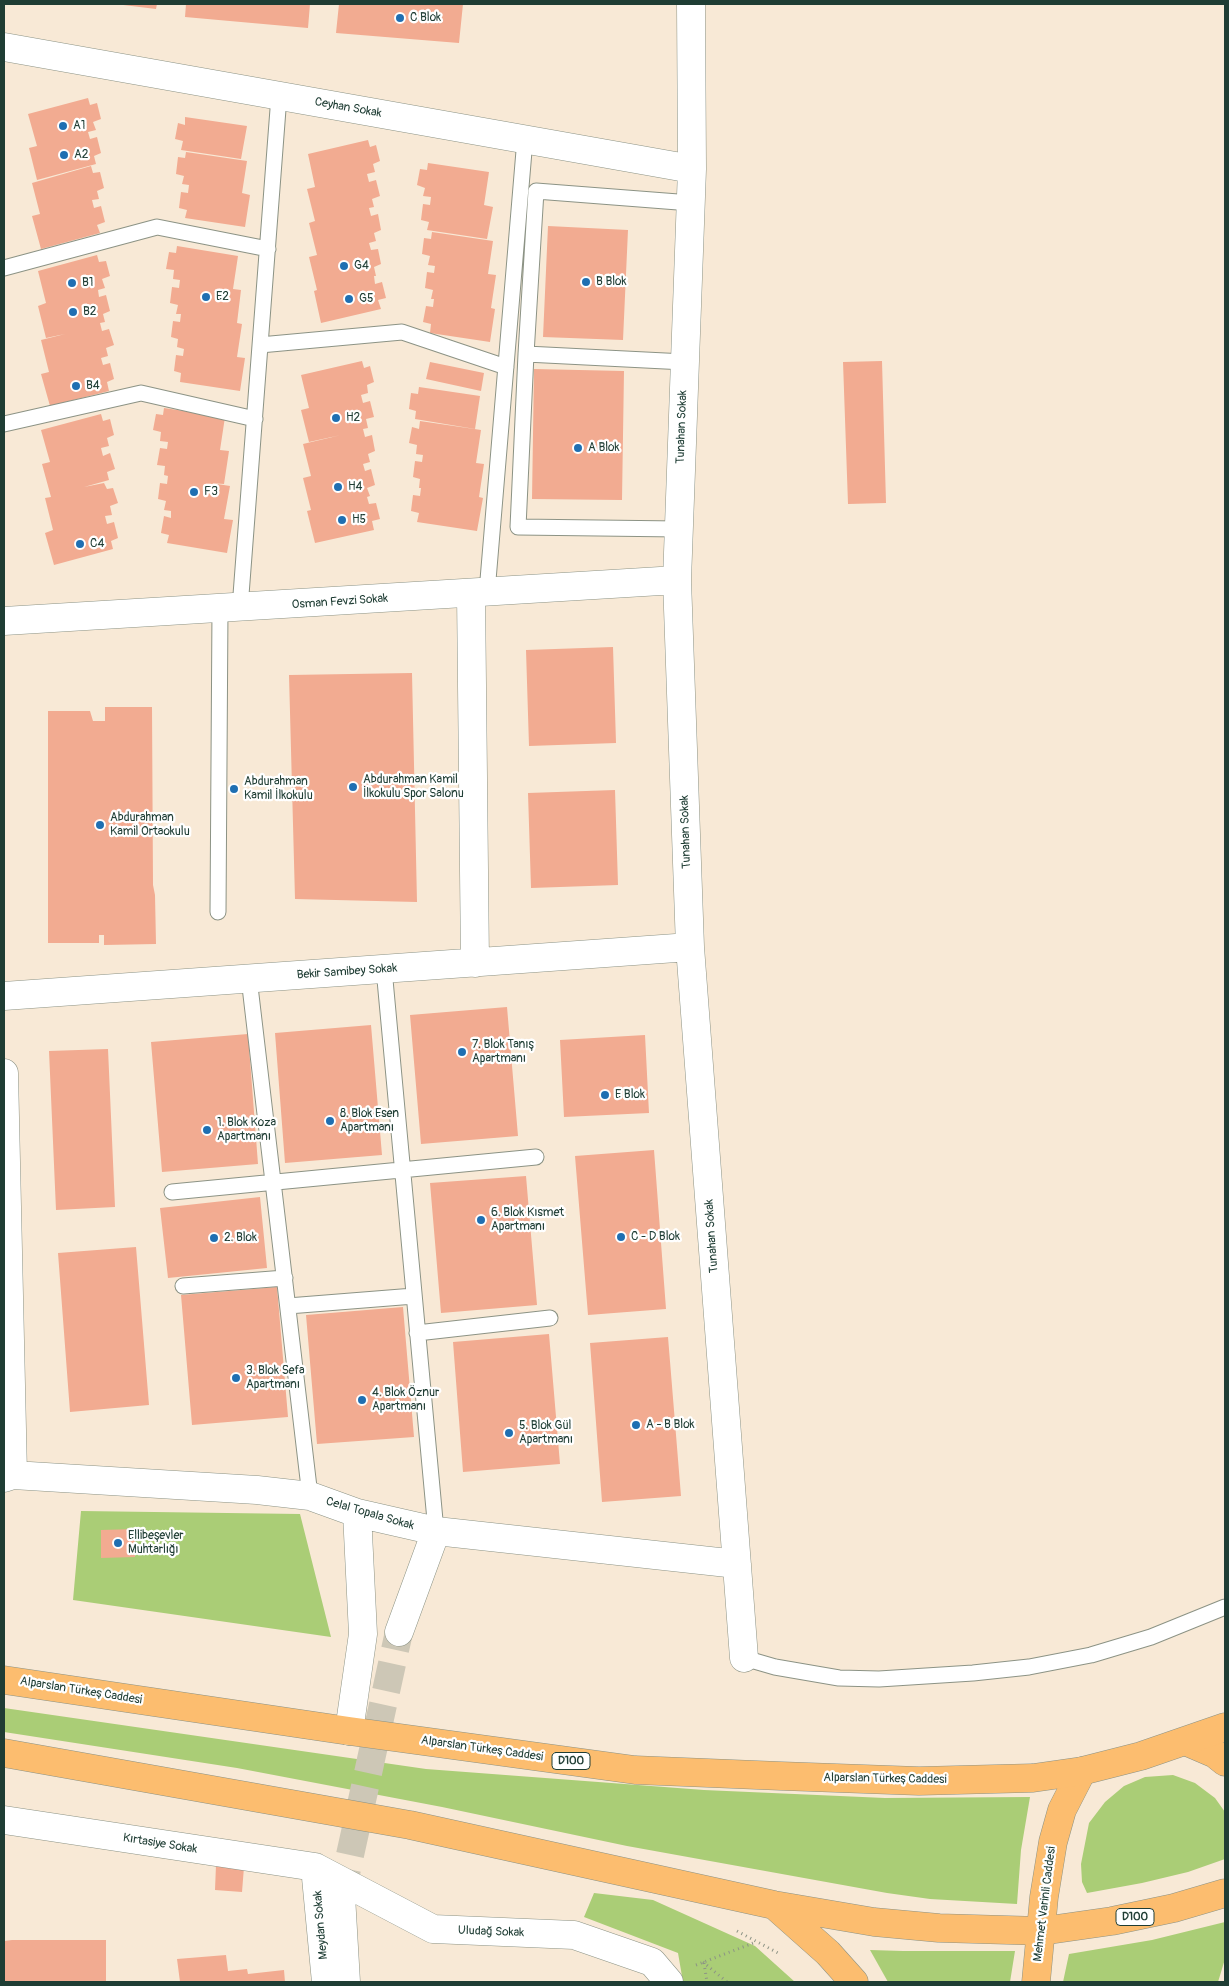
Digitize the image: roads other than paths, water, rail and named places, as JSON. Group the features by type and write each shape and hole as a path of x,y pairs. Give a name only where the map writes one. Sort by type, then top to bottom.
{"main road":[{"name":"Alparslan Türkeş Caddesi","path":"4,1680 349,1731 635,1770 919,1781 1033,1778 1082,1771 1186,1742"},
{"name":"D100","path":"1186,1742 1225,1727"},
{"path":"1186,1742 1215,1754 1225,1762"},
{"name":"D100","path":"4,1753 410,1825 774,1905 874,1922 939,1928 1042,1931 1112,1921 1174,1908 1225,1893"},
{"name":"Mehmet Varinli Caddesi","path":"1036,1982 1044,1897 1053,1842 1062,1810 1082,1771"},
{"path":"774,1905 828,1953 854,1982"}],"street":[{"name":"Tunahan Sokak","path":"691,4 692,169 677,580 690,947 744,1658"},
{"name":"Ceyhan Sokak","path":"4,47 692,169"},
{"name":"Osman Fevzi Sokak","path":"4,620 677,580"},
{"path":"475,963 479,593"},
{"name":"Bekir Samibey Sokak","path":"4,996 690,947"},
{"path":"4,1073 8,1476"},
{"name":"Celal Topala Sokak","path":"8,1476 257,1490 310,1496 357,1513 436,1531 737,1564"},
{"path":"349,1731 363,1634 357,1513"},
{"path":"399,1632 436,1531"},
{"name":"Kırtasiye Sokak","path":"4,1820 315,1867"},
{"name":"Uludağ Sokak","path":"315,1867 433,1930 574,1935 652,1962 667,1979"},
{"name":"Meydan Sokak","path":"315,1867 326,1982"},
{"path":"341,1896 346,1982"}],"lane":[{"path":"218,912 230,608 254,419 280,96"},
{"path":"479,593 506,367 525,140"},
{"path":"678,529 518,527 536,191 691,203"},
{"path":"4,268 156,227 268,249"},
{"path":"260,345 402,332 506,367"},
{"path":"526,354 685,362"},
{"path":"4,424 141,394 254,419"},
{"path":"384,969 436,1531"},
{"path":"249,978 310,1496"},
{"path":"172,1192 536,1157"},
{"path":"183,1286 285,1278"},
{"path":"288,1306 414,1296"},
{"path":"417,1333 550,1318"},
{"path":"744,1658 775,1667 839,1678 879,1679 973,1673 1029,1667 1091,1655 1151,1637 1225,1608"}],"tunnel":[{"path":"341,1896 399,1632"}],"place":[{"name":"C Blok","path":"400,18"},
{"name":"A1","path":"63,126"},
{"name":"A2","path":"64,155"},
{"name":"G4","path":"344,266"},
{"name":"B Blok","path":"586,282"},
{"name":"B1","path":"72,283"},
{"name":"E2","path":"206,297"},
{"name":"G5","path":"349,299"},
{"name":"B2","path":"73,312"},
{"name":"B4","path":"76,386"},
{"name":"H2","path":"336,418"},
{"name":"A Blok","path":"578,448"},
{"name":"H4","path":"338,487"},
{"name":"F3","path":"194,492"},
{"name":"H5","path":"342,520"},
{"name":"C4","path":"80,544"},
{"name":"Abdurahman Kamil İlkokulu Spor Salonu","path":"353,787"},
{"name":"Abdurahman Kamil İlkokulu","path":"234,789"},
{"name":"Abdurahman Kamil Ortaokulu","path":"100,825"},
{"name":"7. Blok Tanış Apartmanı","path":"462,1052"},
{"name":"E Blok","path":"605,1095"},
{"name":"8. Blok Esen Apartmanı","path":"330,1121"},
{"name":"1. Blok Koza Apartmanı","path":"207,1130"},
{"name":"6. Blok Kısmet Apartmanı","path":"481,1220"},
{"name":"C - D Blok","path":"621,1237"},
{"name":"2. Blok","path":"214,1238"},
{"name":"3. Blok Sefa Apartmanı","path":"236,1378"},
{"name":"4. Blok Öznur Apartmanı","path":"362,1400"},
{"name":"A - B Blok","path":"636,1425"},
{"name":"5. Blok Gül Apartmanı","path":"509,1433"},
{"name":"Ellibeşevler Muhtarlığı","path":"118,1543"}]}
